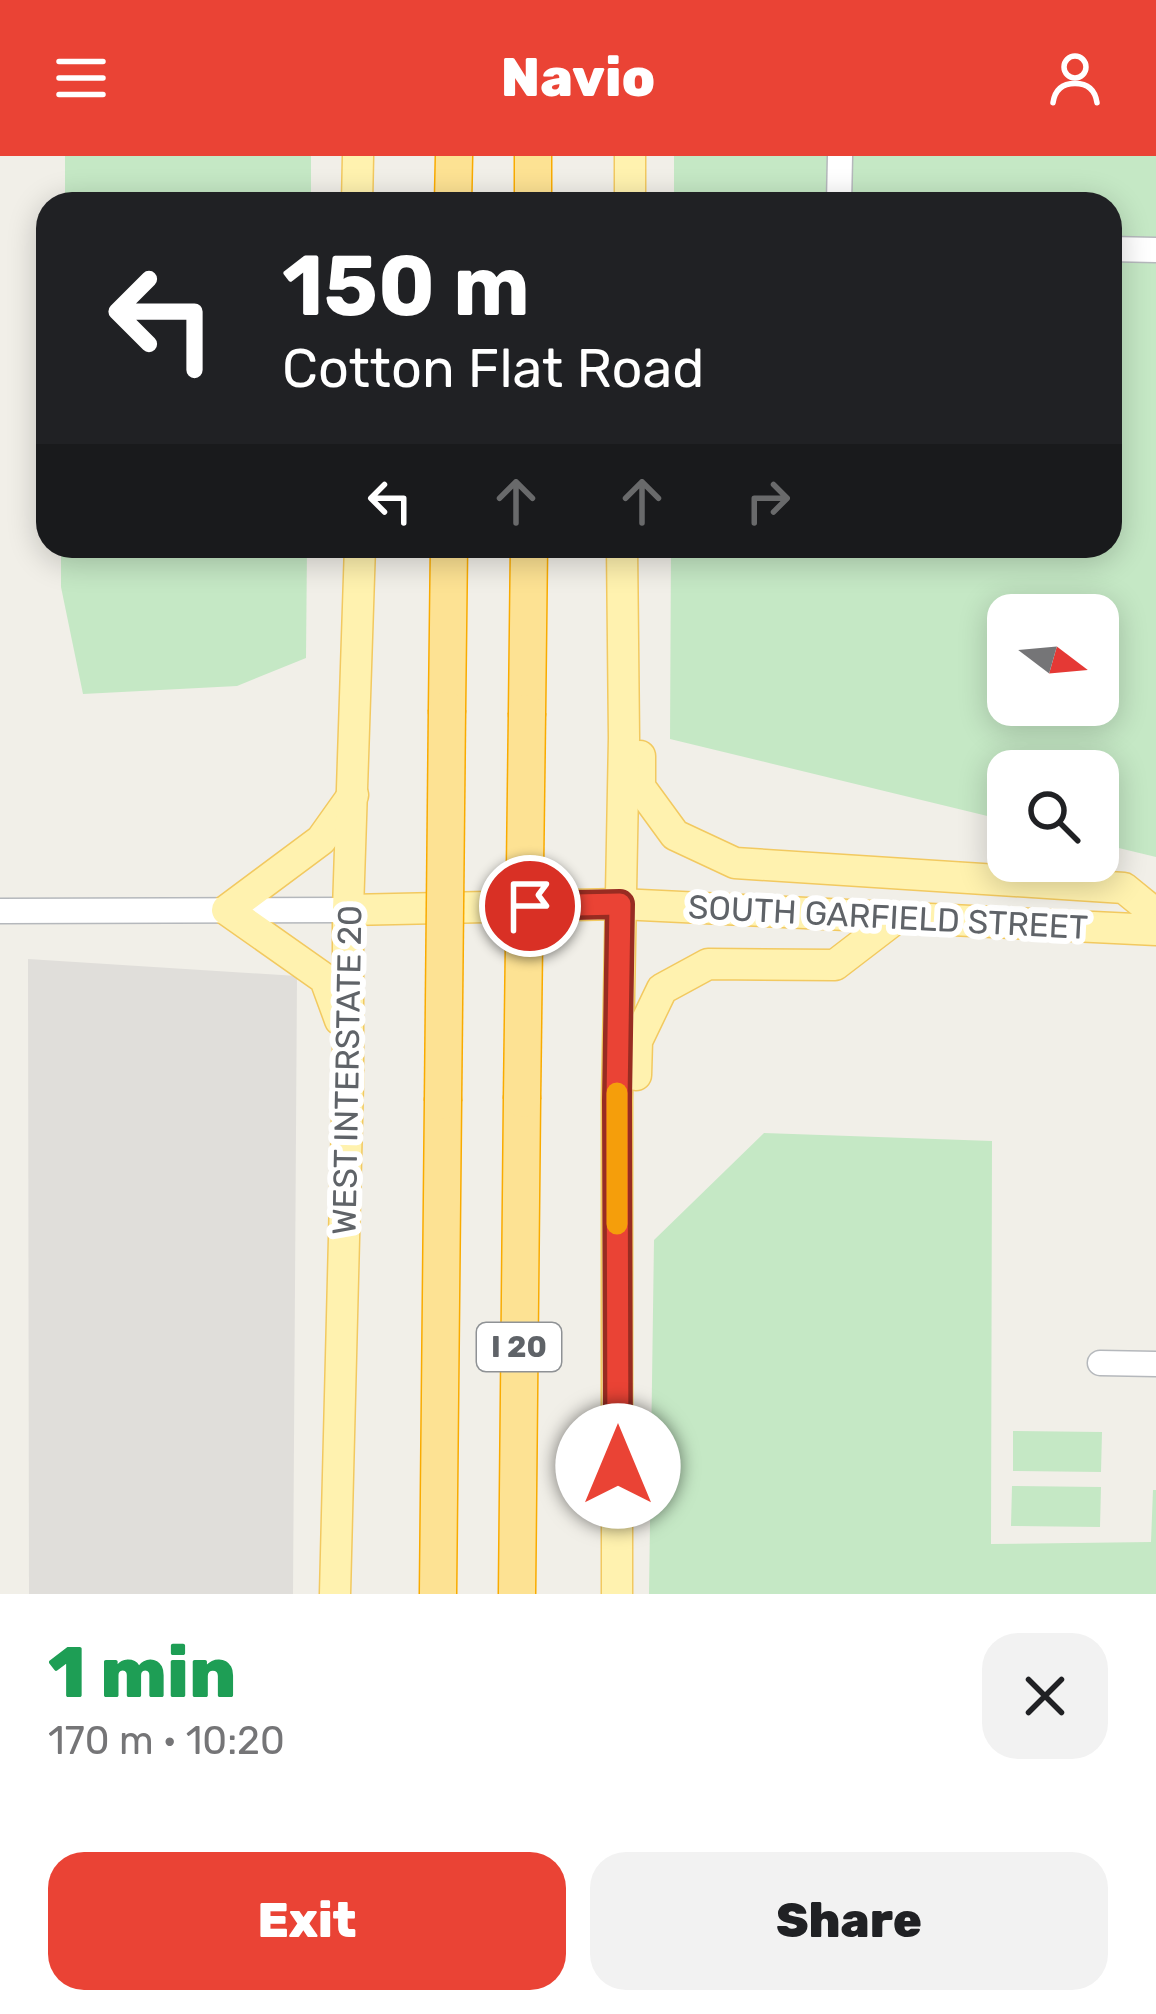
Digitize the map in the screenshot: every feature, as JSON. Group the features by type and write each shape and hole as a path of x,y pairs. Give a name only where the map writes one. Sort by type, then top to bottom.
{"highway":[{"path":"453,192 454,156"},
{"path":"532,192 533,156"},
{"name":"I 20","path":"438,1594 449,558"},
{"name":"I 20","path":"517,1594 529,558"}],"main road":[{"path":"357,192 358,156"},
{"path":"630,156 630,192"},
{"name":"WEST INTERSTATE 20","path":"335,1594 360,558"},
{"path":"617,1594 622,558"},
{"path":"623,590 640,619 640,787 675,835 735,863 1124,888 1156,914"},
{"path":"348,1042 325,980 227,910 320,840 353,795"},
{"name":"SOUTH GARFIELD STREET","path":"348,910 620,904 1156,931"},
{"path":"618,1368 630,1300 637,1041 662,989 707,964 835,964 895,920"}],"street":[{"path":"839,192 840,156"},
{"path":"1122,249 1156,250"},
{"path":"0,910 348,910"},
{"path":"1100,1364 1156,1364"}],"shaded area":[{"path":"28,959 297,976 293,1594 29,1594"}],"green space":[{"path":"65,156 311,156 311,192 65,192"},
{"path":"674,156 1156,156 1156,857 1119,848 1119,750 987,750 987,816 670,739 671,558 1122,558 1122,192 674,192"},
{"path":"61,558 307,558 306,658 237,686 83,694 61,587"},
{"path":"764,1133 992,1141 991,1544 1151,1542 1156,1490 1156,1594 649,1594 654,1240"},
{"path":"1013,1431 1102,1432 1101,1472 1013,1471"},
{"path":"1012,1486 1101,1487 1100,1527 1011,1526"}],"slow traffic":[{"path":"617,1093 617,1224"}],"route":[{"path":"530,906 620,904 618,1466"}]}
